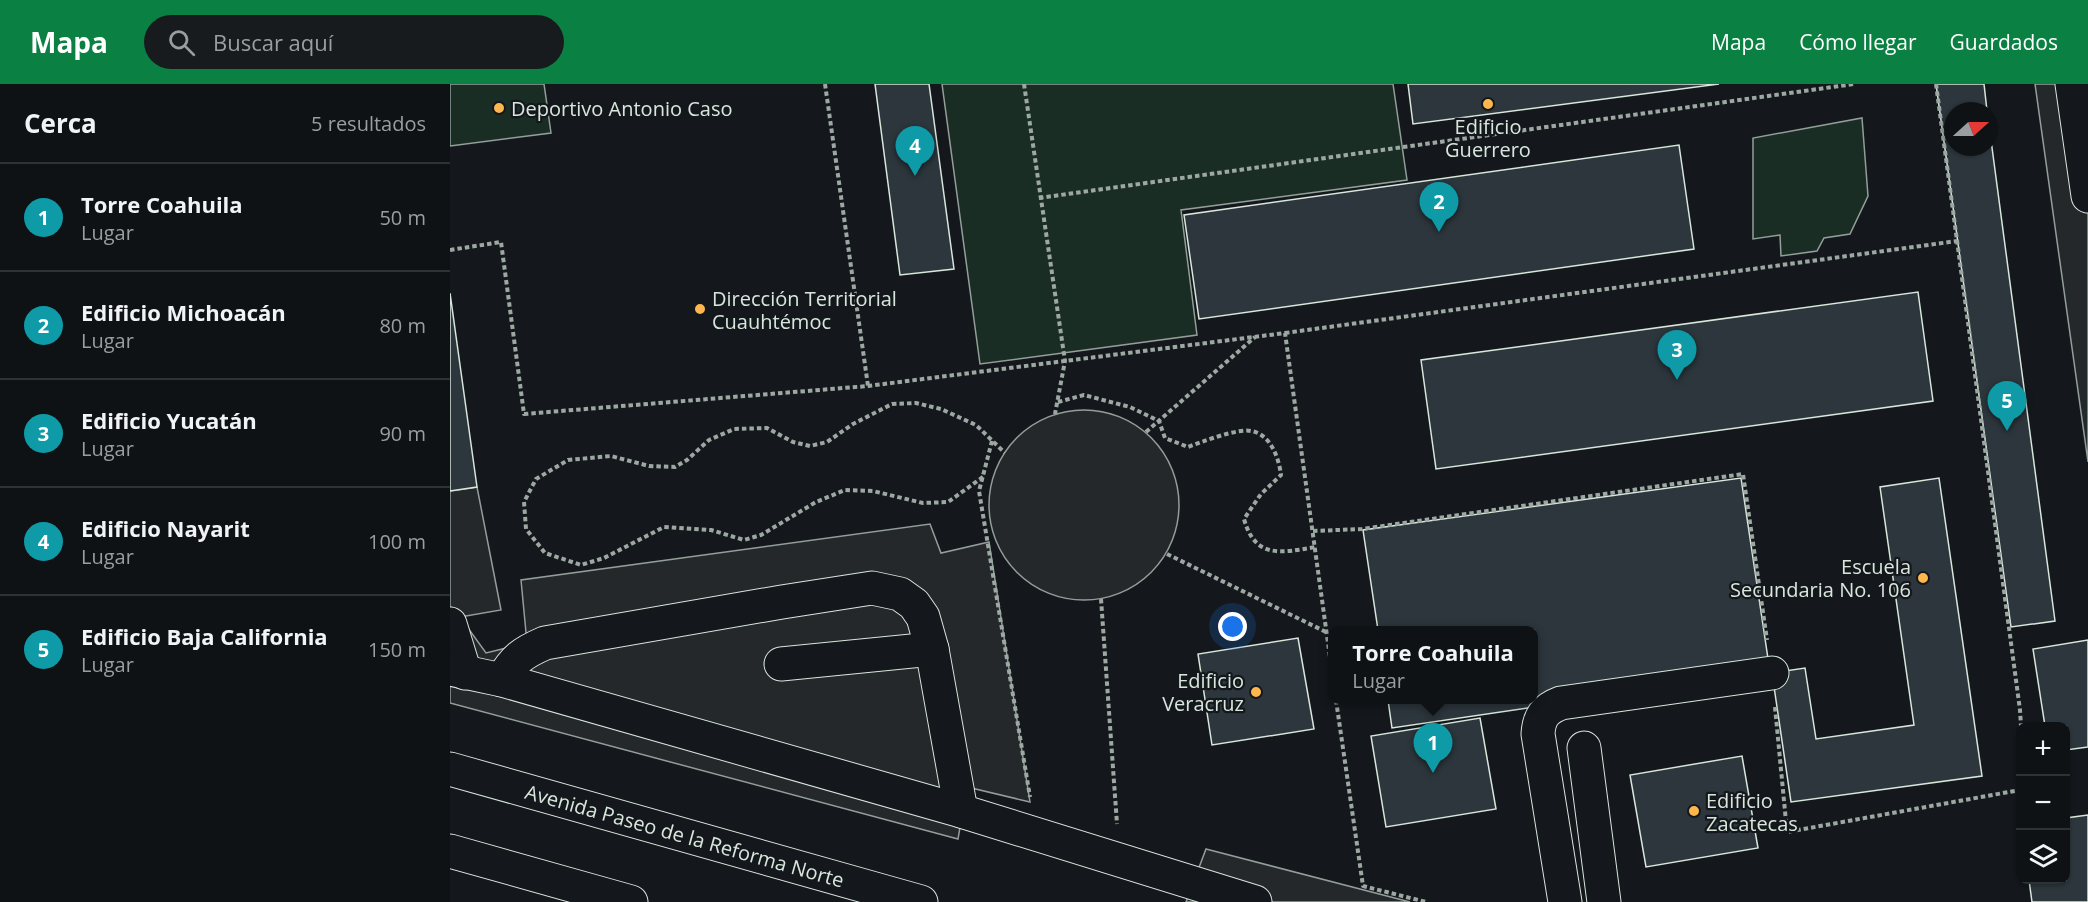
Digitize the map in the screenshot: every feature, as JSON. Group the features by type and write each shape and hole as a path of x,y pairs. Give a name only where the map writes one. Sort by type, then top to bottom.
{"main road":[{"path":"2072,84 2088,196"},
{"path":"502,681 512,663 525,652 545,643 872,588 900,594 914,604 923,617 932,649 961,811"},
{"path":"450,624 458,671 502,681 961,811 1255,902"},
{"path":"781,664 932,649"},
{"path":"1565,902 1538,734 1543,714 1551,707 1561,703 1772,673"},
{"path":"1584,748 1604,902"},
{"name":"Avenida Paseo de la Reforma Norte","path":"450,769 921,902"},
{"path":"450,851 631,902"}],"path":[{"path":"825,84 868,386"},
{"path":"1024,84 1039,198 1065,361 1055,414"},
{"path":"1039,198 1854,84"},
{"path":"1936,84 2021,722"},
{"path":"450,250 501,242 524,414 868,386 1285,333 1957,241"},
{"path":"1285,333 1328,641"},
{"path":"1146,432 1256,336"},
{"path":"1058,402 1084,395 1131,407 1159,421 1165,438 1188,447 1216,436 1251,431 1267,439 1279,460 1281,475 1261,494 1244,519 1247,532 1260,547 1282,553 1315,547"},
{"path":"983,477 948,502 923,503 873,491 845,490 816,502 761,535 744,540 711,530 664,527 604,558 581,565 545,553 526,529 524,502 536,479 568,460 611,456 649,466 675,467 687,460 709,440 735,429 768,428 793,442 810,447 827,442 853,424 892,404 916,403 941,409 976,425 1005,453"},
{"path":"992,441 979,491 1036,834"},
{"path":"1313,531 1362,529 1743,474 1772,673 1787,832 2016,791"},
{"path":"1167,554 1327,633"},
{"path":"1101,599 1120,861"},
{"path":"1337,704 1363,886 1426,902"}],"green space":[{"name":"Deportivo Antonio Caso","path":"450,84 544,84 551,133 450,146"},
{"path":"942,84 1393,84 1407,180 1181,210 1197,335 980,364"},
{"path":"1862,118 1868,196 1850,234 1824,238 1817,251 1781,256 1780,235 1753,239 1753,138"}],"shaded area":[{"path":"2035,84 2088,84 2088,462"},
{"path":"1075,410 1093,410 1129,421 1151,438 1163,452 1172,469 1179,505 1172,541 1163,558 1151,572 1129,589 1112,596 1093,600 1075,600 1039,589 1017,572 1005,558 993,533 989,514 989,496 1000,460 1017,438 1031,426 1056,414"},
{"path":"477,487 501,610 460,617 486,653 527,643 521,580 930,524 941,553 989,542 1030,802 967,787 958,839 450,703 450,491"},
{"path":"1206,849 1410,902 1186,902"}],"building":[{"path":"875,84 929,84 954,269 900,275"},
{"name":"Edificio Guerrero","path":"1408,84 1719,84 1413,124"},
{"path":"1936,84 1984,84 1986,102 1944,102 1944,142"},
{"path":"1679,145 1694,249 1199,319 1184,215"},
{"path":"1946,156 1993,156 2055,621 2011,627"},
{"path":"1918,292 1933,401 1436,469 1421,360"},
{"path":"450,293 477,487 450,491"},
{"path":"1741,478 1770,672 1392,728 1389,704 1538,704 1538,626 1377,626 1363,530"},
{"name":"Escuela Secundaria No. 106","path":"1939,478 1982,776 1791,802 1772,673 1805,668 1816,739 1914,725 1880,487"},
{"name":"Edificio Veracruz","path":"1298,638 1314,729 1212,745 1198,654"},
{"path":"2088,640 2088,747 2070,749 2070,722 2044,722 2033,649"},
{"path":"1480,718 1496,809 1386,827 1371,736"},
{"name":"Edificio Zacatecas","path":"1742,756 1758,848 1646,867 1630,775"},
{"path":"2088,815 2088,902 2032,902 2030,884 2070,884 2070,817"}],"place":[{"name":"Edificio Guerrero","path":"1488,104"},
{"name":"Deportivo Antonio Caso","path":"499,108"},
{"name":"Edificio Nayarit","path":"915,176"},
{"name":"Edificio Michoacán","path":"1439,232"},
{"name":"Dirección Territorial Cuauhtémoc","path":"700,309"},
{"name":"Edificio Yucatán","path":"1677,380"},
{"name":"Edificio Baja California","path":"2007,431"},
{"name":"Escuela Secundaria No. 106","path":"1923,578"},
{"name":"Edificio Veracruz","path":"1256,692"},
{"name":"Torre Coahuila","path":"1433,773"},
{"name":"Edificio Zacatecas","path":"1694,811"}]}
